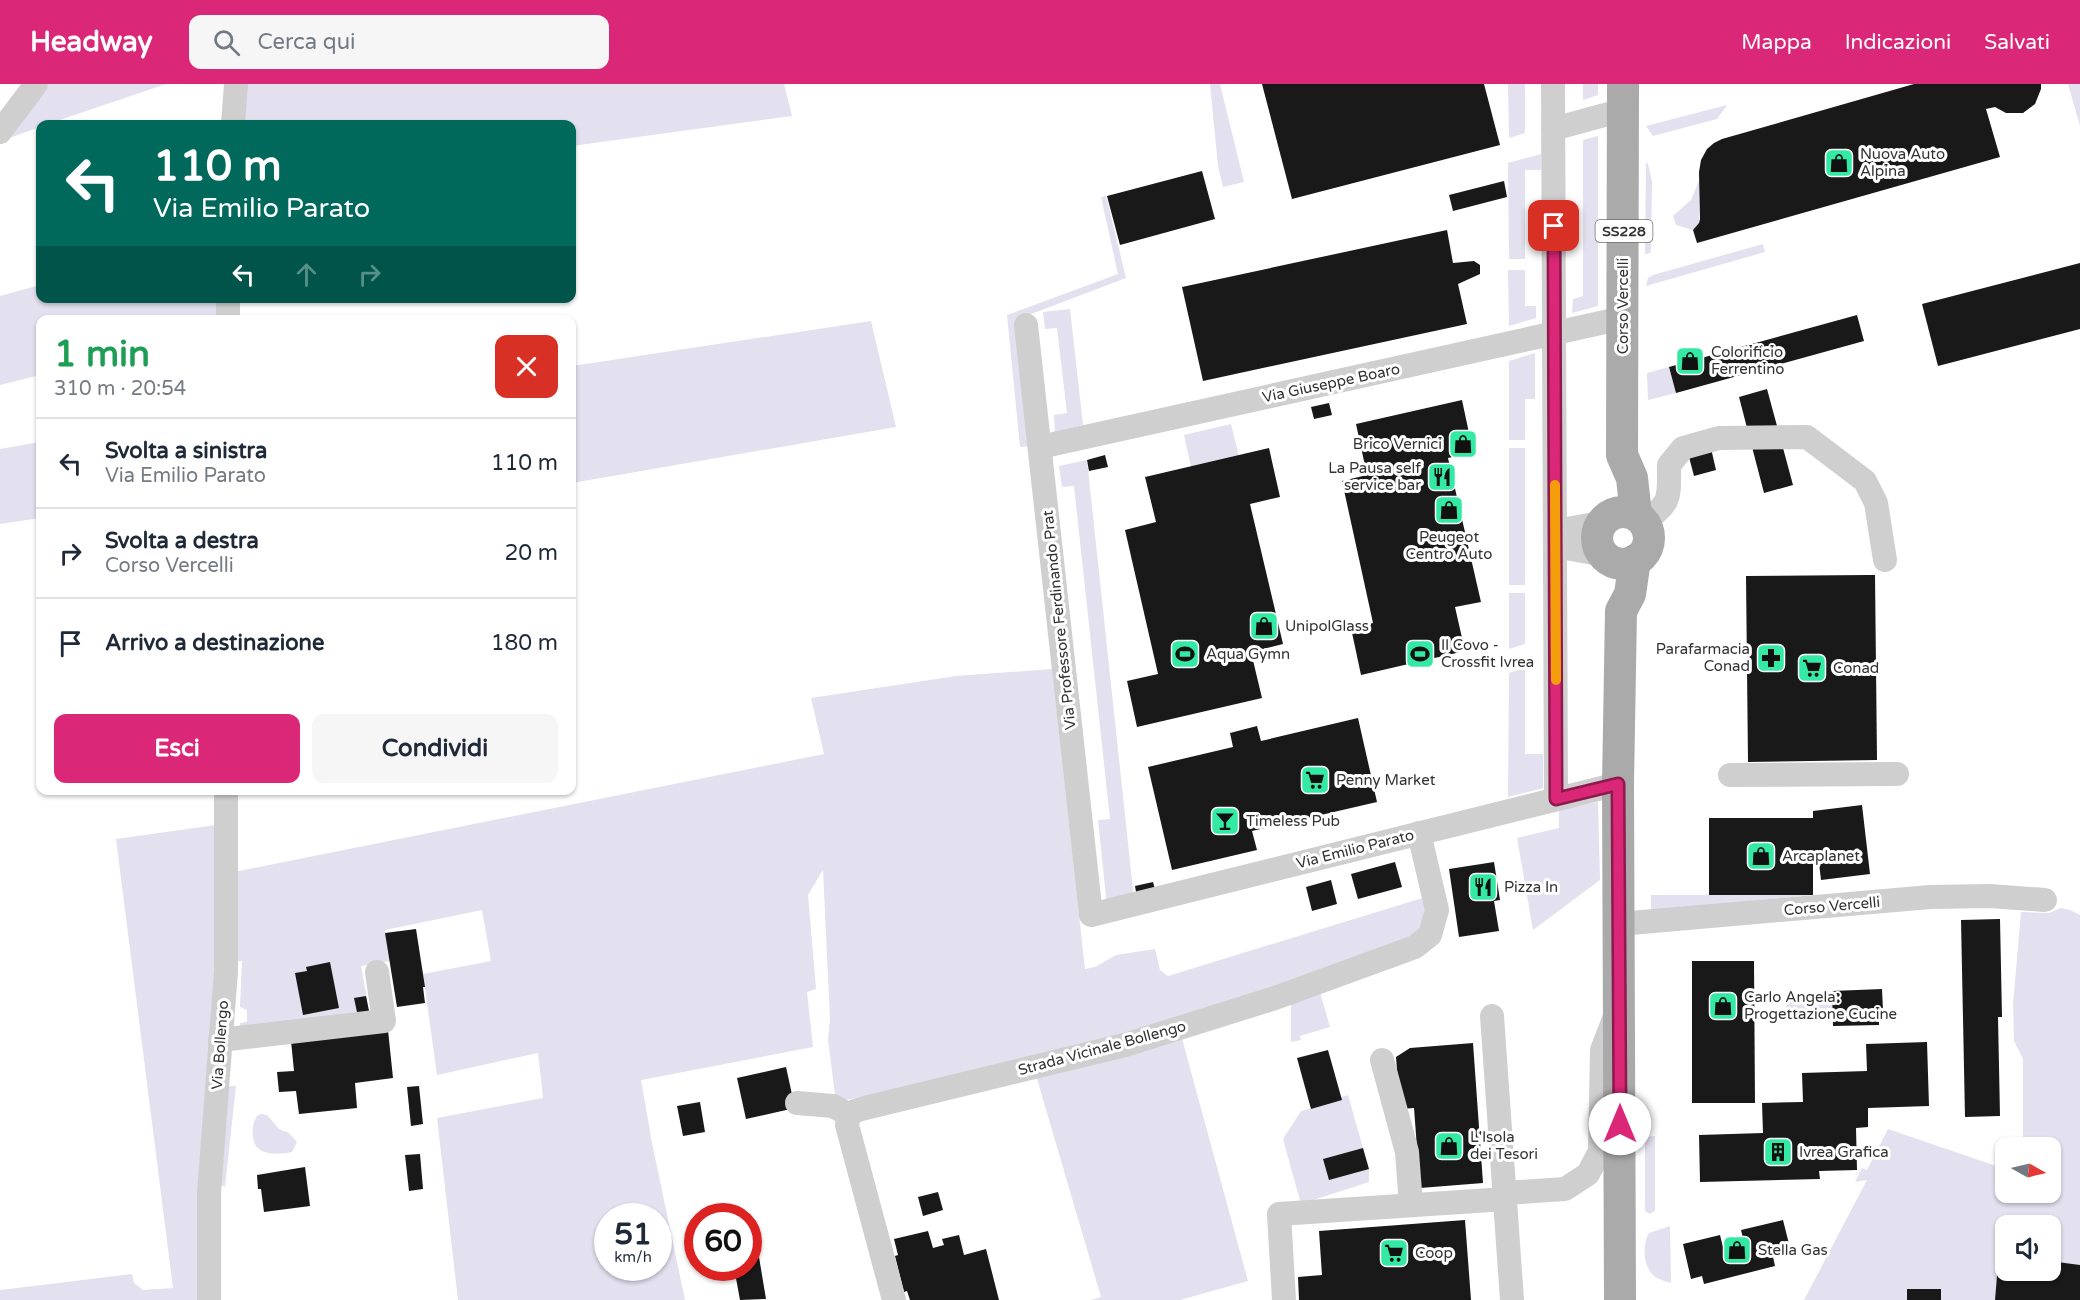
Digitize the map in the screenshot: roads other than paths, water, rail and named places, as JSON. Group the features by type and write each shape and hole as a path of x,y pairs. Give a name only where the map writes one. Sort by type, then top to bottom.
{"main road":[{"name":"Corso Vercelli","path":"1623,97 1623,455 1613,476 1623,519"},
{"path":"1616,559 1640,557 1647,546 1649,535 1623,519 1597,540 1616,559 1630,594 1621,611 1618,784 1620,1300"}],"street":[{"path":"0,132 36,84"},
{"path":"233,120 236,84"},
{"path":"1553,84 1556,799"},
{"path":"1553,129 1623,97"},
{"name":"Via Giuseppe Boaro","path":"1040,447 1623,318"},
{"name":"Via Professore Ferdinando Prat","path":"1026,325 1091,915"},
{"path":"1555,538 1662,510 1669,496 1669,465 1683,448 1719,438 1807,437 1865,481 1876,503 1885,560"},
{"path":"1555,538 1616,559"},
{"path":"1730,775 1897,774"},
{"name":"Via Emilio Parato","path":"1091,915 1618,784"},
{"name":"Via Bollengo","path":"209,1300 209,1193 226,971 226,795"},
{"name":"Strada Vicinale Bollengo","path":"849,1115 865,1108 1125,1045 1275,998 1415,947 1430,934 1437,910 1419,833"},
{"name":"Corso Vercelli","path":"1619,924 1945,896 2045,900"},
{"path":"220,1040 384,1021 377,972"},
{"path":"1284,1300 1279,1214 1411,1205 1565,1189 1588,1174 1600,1151 1602,1050 1620,1003"},
{"path":"1492,1016 1512,1300"},
{"path":"1382,1060 1407,1152 1411,1205"},
{"path":"797,1103 832,1106 849,1115 848,1125 894,1300"}],"place":[{"name":"Nuova Auto Alpina","path":"1839,163"},
{"name":"Colorificio Ferrentino","path":"1690,361"},
{"name":"Brico Vernici","path":"1463,444"},
{"name":"La Pausa self service bar","path":"1442,477"},
{"name":"Peugeot Centro Auto","path":"1449,510"},
{"name":"UnipolGlass","path":"1264,626"},
{"name":"Aqua Gymn","path":"1185,654"},
{"name":"Il Covo - Crossfit Ivrea","path":"1420,654"},
{"name":"Parafarmacia Conad","path":"1771,658"},
{"name":"Conad","path":"1812,668"},
{"name":"Penny Market","path":"1315,780"},
{"name":"Timeless Pub","path":"1225,821"},
{"name":"Arcaplanet","path":"1761,856"},
{"name":"Pizza In","path":"1483,887"},
{"name":"Carlo Angela: Progettazione Cucine","path":"1723,1006"},
{"name":"L'Isola dei Tesori","path":"1449,1146"},
{"name":"Ivrea Grafica","path":"1778,1152"},
{"name":"Stella Gas","path":"1737,1250"},
{"name":"Coop","path":"1394,1253"}]}
